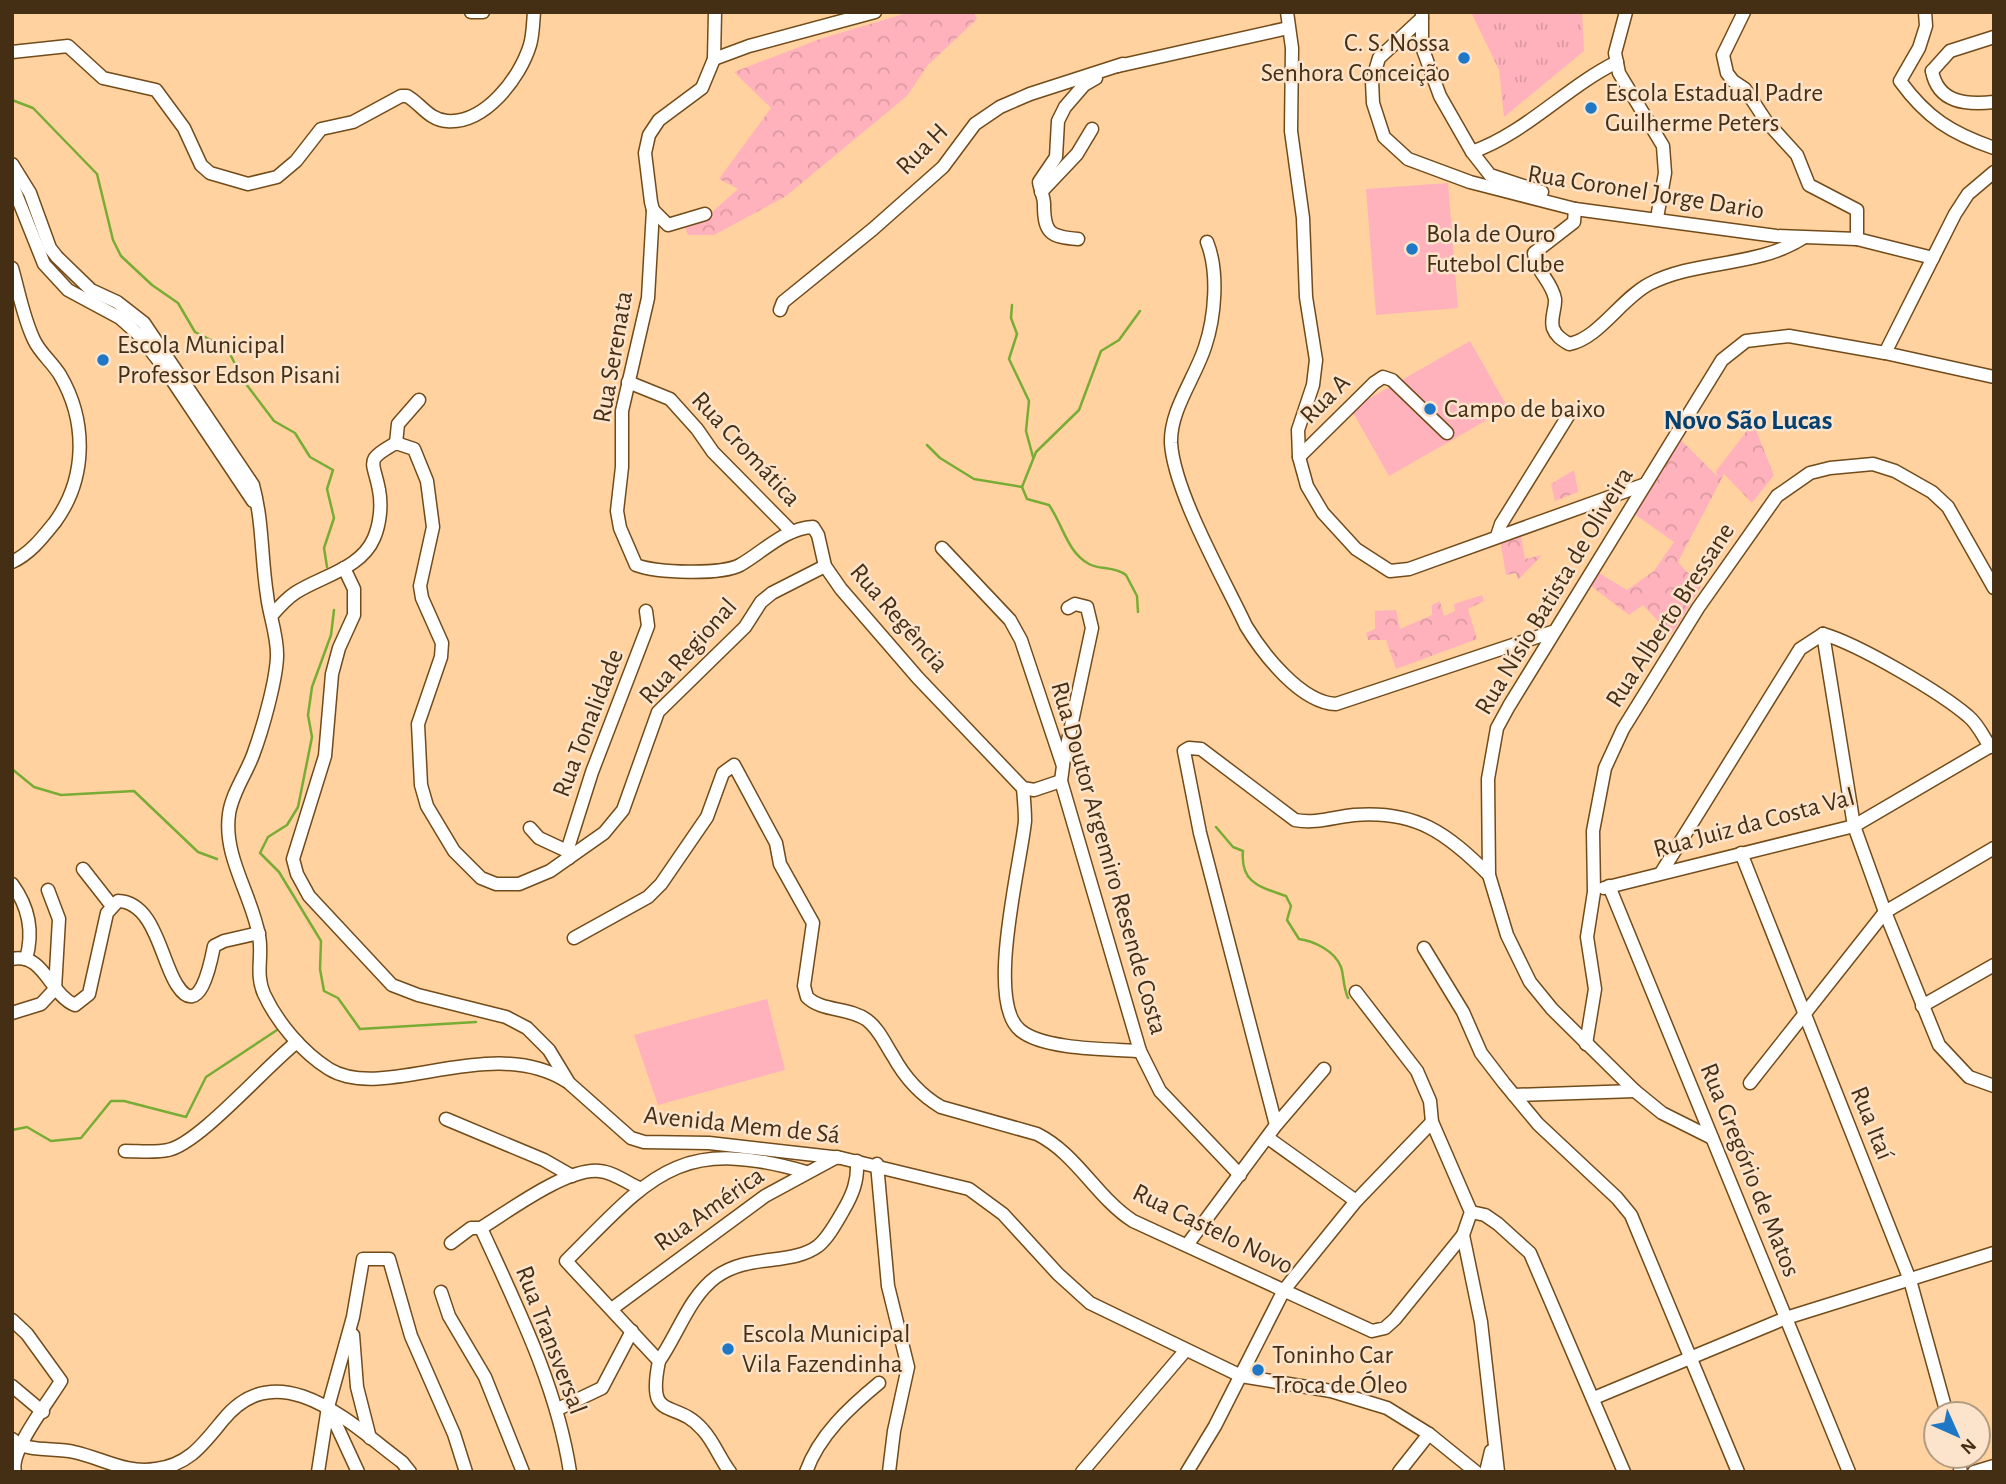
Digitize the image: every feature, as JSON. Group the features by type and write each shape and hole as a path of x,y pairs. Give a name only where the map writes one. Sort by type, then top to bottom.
{"street":[{"path":"471,12 483,12"},
{"path":"12,52 68,46 103,78 156,90 184,128 201,165 210,173 248,184 277,177 296,161 321,129 353,122 401,96 407,96 431,116 447,121 478,115 518,69 530,44 534,12"},
{"path":"715,12 714,59 749,46 875,12"},
{"path":"1287,12 1292,48 1291,131 1303,218 1306,297 1316,360 1313,386 1298,430 1299,457 1307,486 1323,513 1356,549 1383,569 1409,569 1643,485"},
{"path":"1626,12 1615,53 1619,73 1663,146 1665,173 1657,218"},
{"path":"1744,12 1723,55 1727,73 1745,89 1766,121 1797,155 1807,183 1857,210 1857,239"},
{"path":"1925,12 1926,26 1911,64 1900,77 1908,92 1939,124 1957,135 1994,148"},
{"path":"1422,15 1422,47 1440,96 1472,152 1490,175 1542,192"},
{"name":"Rua Coronel Jorge Dario","path":"1422,15 1379,58 1372,81 1377,118 1392,146 1408,159 1470,182 1575,209 1776,236 1806,235 1857,239 1933,258"},
{"path":"1078,239 1058,237 1049,231 1042,216 1044,201 1039,182 1056,157 1058,121 1065,107 1084,85 1123,64 1183,54 1288,28"},
{"path":"1932,71 1950,51 1994,37"},
{"name":"Rua Serenata","path":"714,59 702,88 659,120 649,135 645,153 653,210 648,298 621,411 622,467 617,510 620,528 636,565 670,573 737,567 792,532"},
{"path":"1472,152 1495,144 1590,75 1617,62"},
{"name":"Rua H","path":"780,310 783,302 873,229 943,167 975,124 1000,107 1030,94 1123,64"},
{"path":"1911,64 1932,71"},
{"path":"1932,71 1934,83 1951,100 1971,104 1994,102"},
{"path":"1041,192 1077,154 1092,129"},
{"path":"12,164 30,193 50,248 91,290 117,302 144,323 249,487 261,513 265,581 277,656 254,753 229,814 232,852 259,933 259,981 271,1008 297,1042 331,1070 352,1079 507,1063 551,1072 569,1083"},
{"path":"1885,352 1968,194 1994,172"},
{"path":"12,184 44,264 68,290 130,325 162,365 249,487"},
{"path":"1575,209 1574,222 1534,253 1534,263 1551,288 1555,301 1552,325 1559,338 1569,344 1590,337 1627,299 1665,276 1765,257 1806,235"},
{"path":"653,210 668,225 705,214"},
{"path":"1207,242 1216,272 1205,347 1184,393 1171,440 1175,471 1246,626 1259,648 1287,677 1312,696 1325,704 1336,704 1552,632"},
{"path":"12,268 23,313 35,342 58,372 71,396 81,452 67,506 46,534 23,557 12,562"},
{"name":"Rua Nísio Batista de Oliveira","path":"1712,1139 1662,1113 1635,1091 1586,1044 1530,982 1507,935 1489,875 1488,791 1491,749 1497,728 1552,632 1722,360 1746,341 1789,336 1885,352 1994,377"},
{"name":"Rua A","path":"1299,457 1383,377 1392,380 1447,433"},
{"name":"Rua Cromática","path":"628,382 670,399 721,461 792,532"},
{"path":"272,615 294,593 344,568 373,542 378,528 379,491 371,471 381,451 396,443 398,424 419,401"},
{"path":"1497,536 1501,524 1568,416"},
{"name":"Rua Regional","path":"396,443 414,449 427,481 433,527 420,586 422,598 442,643 441,657 418,724 418,772 426,806 467,867 496,884 519,884 550,871 568,855 604,833 623,810 658,712 745,627 761,602 772,593 825,566"},
{"name":"Rua Alberto Bressane","path":"1586,1044 1595,989 1587,937 1594,892 1593,831 1605,768 1623,729 1698,608 1777,496 1793,482 1810,473 1850,465 1873,464 1912,478 1948,507 1994,588"},
{"name":"Rua Regência","path":"792,532 813,527 818,535 825,566 918,678 1023,789"},
{"name":"Rua Doutor Argemiro Resende Costa","path":"942,548 1010,620 1021,640 1063,766 1061,781 1140,1051 1160,1091 1240,1175"},
{"name":"Avenida Mem de Sá","path":"344,568 354,589 354,615 339,648 332,674 325,756 293,859 297,874 309,896 392,985 418,995 506,1017 527,1028 549,1050 569,1083 631,1138 643,1142 709,1143 837,1157 946,1181 978,1194 1003,1214 1084,1299 1185,1351 1241,1376 1354,1397 1387,1408 1429,1434 1476,1472"},
{"path":"1063,766 1093,628 1087,607 1075,604 1068,608"},
{"name":"Rua Tonalidade","path":"568,855 592,772 648,626 646,611"},
{"path":"1823,634 1867,653 1958,708 1975,722 1992,745"},
{"path":"1823,634 1854,826 1885,912 1922,1006 1948,1058 1969,1077 1994,1086"},
{"path":"1661,873 1800,649 1823,634"},
{"name":"Rua Juiz da Costa Val","path":"1594,892 1609,886 1854,826 1992,745"},
{"path":"1276,1125 1197,822 1185,751 1189,748 1200,749 1295,820 1308,822 1382,814 1406,816 1434,829 1489,875"},
{"name":"Rua Castelo Novo","path":"574,938 639,902 661,884 706,817 723,773 734,765 773,836 779,864 813,923 805,993 810,1000 850,1011 871,1023 904,1074 928,1099 942,1107 1051,1141 1123,1214 1372,1331 1378,1331 1395,1319 1463,1235"},
{"path":"1061,781 1034,790 1023,789 1025,820 1005,971 1008,1009 1014,1024 1033,1038 1140,1051"},
{"path":"534,833 568,855"},
{"path":"1750,1083 1885,912 1994,848"},
{"name":"Rua Itaí","path":"1741,853 1910,1280 1943,1400"},
{"path":"83,869 112,905"},
{"path":"12,884 23,899 30,927 26,959"},
{"name":"Rua Gregório de Matos","path":"1609,886 1849,1472"},
{"path":"12,1013 41,1003 55,989 59,919 48,890"},
{"path":"12,959 26,959 44,973 63,1000 75,1005 89,994 112,905 118,901 127,901 142,914 176,984 183,993 191,995 203,986 214,946 259,933"},
{"path":"1424,948 1463,1012 1481,1053 1538,1124 1617,1198 1631,1215 1738,1472"},
{"path":"1922,1006 1994,965"},
{"path":"1356,992 1417,1071 1430,1101 1432,1122 1471,1212 1463,1235 1481,1322 1498,1472"},
{"path":"125,1151 169,1150 192,1139 272,1061 297,1042"},
{"path":"1187,1245 1276,1125 1324,1069"},
{"path":"1514,1095 1635,1091"},
{"path":"446,1119 544,1160 572,1176"},
{"path":"1188,1472 1284,1290 1356,1201 1432,1122"},
{"path":"1268,1138 1356,1201"},
{"name":"Rua América","path":"613,1308 765,1196 837,1157"},
{"path":"659,1361 613,1308 566,1261 639,1188 688,1161 709,1159 771,1162 806,1172"},
{"path":"730,1472 701,1427 668,1410 657,1398 654,1388 659,1361 701,1292 716,1278 755,1259 790,1256 818,1245 852,1195 858,1178 857,1161"},
{"path":"877,1164 888,1286 908,1367 894,1431 889,1472"},
{"path":"451,1243 471,1228 481,1228 572,1176 597,1171 612,1174 639,1188"},
{"path":"1471,1212 1486,1215 1530,1253 1624,1472"},
{"name":"Rua Transversal","path":"481,1228 558,1409 570,1472"},
{"path":"1594,1398 1786,1318 1994,1254"},
{"path":"370,1438 357,1387 353,1352 354,1317 363,1259 389,1259 411,1336 454,1434 466,1472"},
{"path":"441,1292 449,1316 485,1377 523,1472"},
{"path":"318,1472 328,1407 354,1317"},
{"path":"12,1320 27,1334 61,1381 43,1412 16,1442 14,1470"},
{"path":"558,1409 602,1388 632,1331"},
{"path":"1082,1472 1185,1351"},
{"path":"804,1471 841,1417 879,1383"},
{"path":"12,1386 43,1412"},
{"path":"16,1442 73,1451 127,1469 159,1469 176,1465 198,1452 242,1401 280,1391 303,1395 328,1407 410,1472"},
{"path":"328,1407 358,1472"},
{"path":"1399,1472 1429,1434"},
{"path":"1486,1472 1493,1444"},
{"path":"1974,1472 1994,1466"}],"green space":[{"path":"910,12 974,12 977,19 927,66 907,96 786,196 714,235 688,235 683,222 705,208 711,213 738,189 719,179 771,108 734,72 820,39"},
{"path":"1471,12 1582,12 1584,51 1504,117 1499,70"},
{"name":"Bola de Ouro Futebol Clube","path":"1448,183 1458,308 1376,315 1366,189"},
{"name":"Campo de baixo","path":"1470,341 1508,408 1389,476 1351,409"},
{"path":"1753,423 1774,475 1752,503 1724,474 1678,562 1701,587 1671,635 1643,605 1629,615 1591,586 1599,573 1627,590 1654,571 1674,542 1630,511 1677,436 1717,476 1716,471"},
{"path":"1574,470 1578,492 1555,501 1551,484"},
{"path":"1520,532 1525,559 1542,555 1518,580 1516,573 1506,575 1500,539"},
{"path":"1482,595 1484,601 1468,609 1477,639 1396,669 1386,640 1368,640 1366,633 1375,629 1375,611 1396,610 1400,629 1432,615 1432,605 1440,601 1444,616 1455,611 1454,604"},
{"path":"767,999 785,1070 658,1105 634,1035"}],"waterway":[{"path":"12,100 33,108 97,174 113,240 121,256 152,285 178,303 195,332 227,348 243,380 274,421 295,433 310,457 333,470 327,489 334,518 324,548 327,567"},
{"path":"1012,305 1011,318 1017,334 1009,359 1029,401 1026,431 1033,457"},
{"path":"1138,612 1137,596 1126,575 1117,570 1093,566 1082,559 1070,545 1049,505 1027,499 1022,487 1036,452 1079,410 1101,351 1119,340 1140,311"},
{"path":"927,445 940,458 974,479 1022,487"},
{"path":"334,610 331,635 312,687 308,715 312,737 298,807 287,825 268,837 260,853 279,872 321,941 320,969 324,991 338,998 360,1029 476,1022"},
{"path":"12,769 34,787 61,795 134,791 198,852 217,859"},
{"path":"1216,827 1233,847 1243,851 1248,877 1260,886 1286,896 1291,906 1287,920 1299,939 1323,948 1338,961 1348,998"},
{"path":"12,1130 27,1127 51,1141 81,1138 111,1101 124,1101 186,1117 206,1077 277,1030"}],"place":[{"name":"C. S. Nossa Senhora Conceição","path":"1464,58"},
{"name":"Escola Estadual Padre Guilherme Peters","path":"1591,108"},
{"name":"Bola de Ouro Futebol Clube","path":"1412,249"},
{"name":"Escola Municipal Professor Edson Pisani","path":"103,360"},
{"name":"Campo de baixo","path":"1430,409"},
{"name":"Escola Municipal Vila Fazendinha","path":"728,1349"},
{"name":"Toninho Car Troca de Óleo","path":"1258,1370"}],"district":[{"name":"Novo São Lucas","path":"1748,421"}]}
